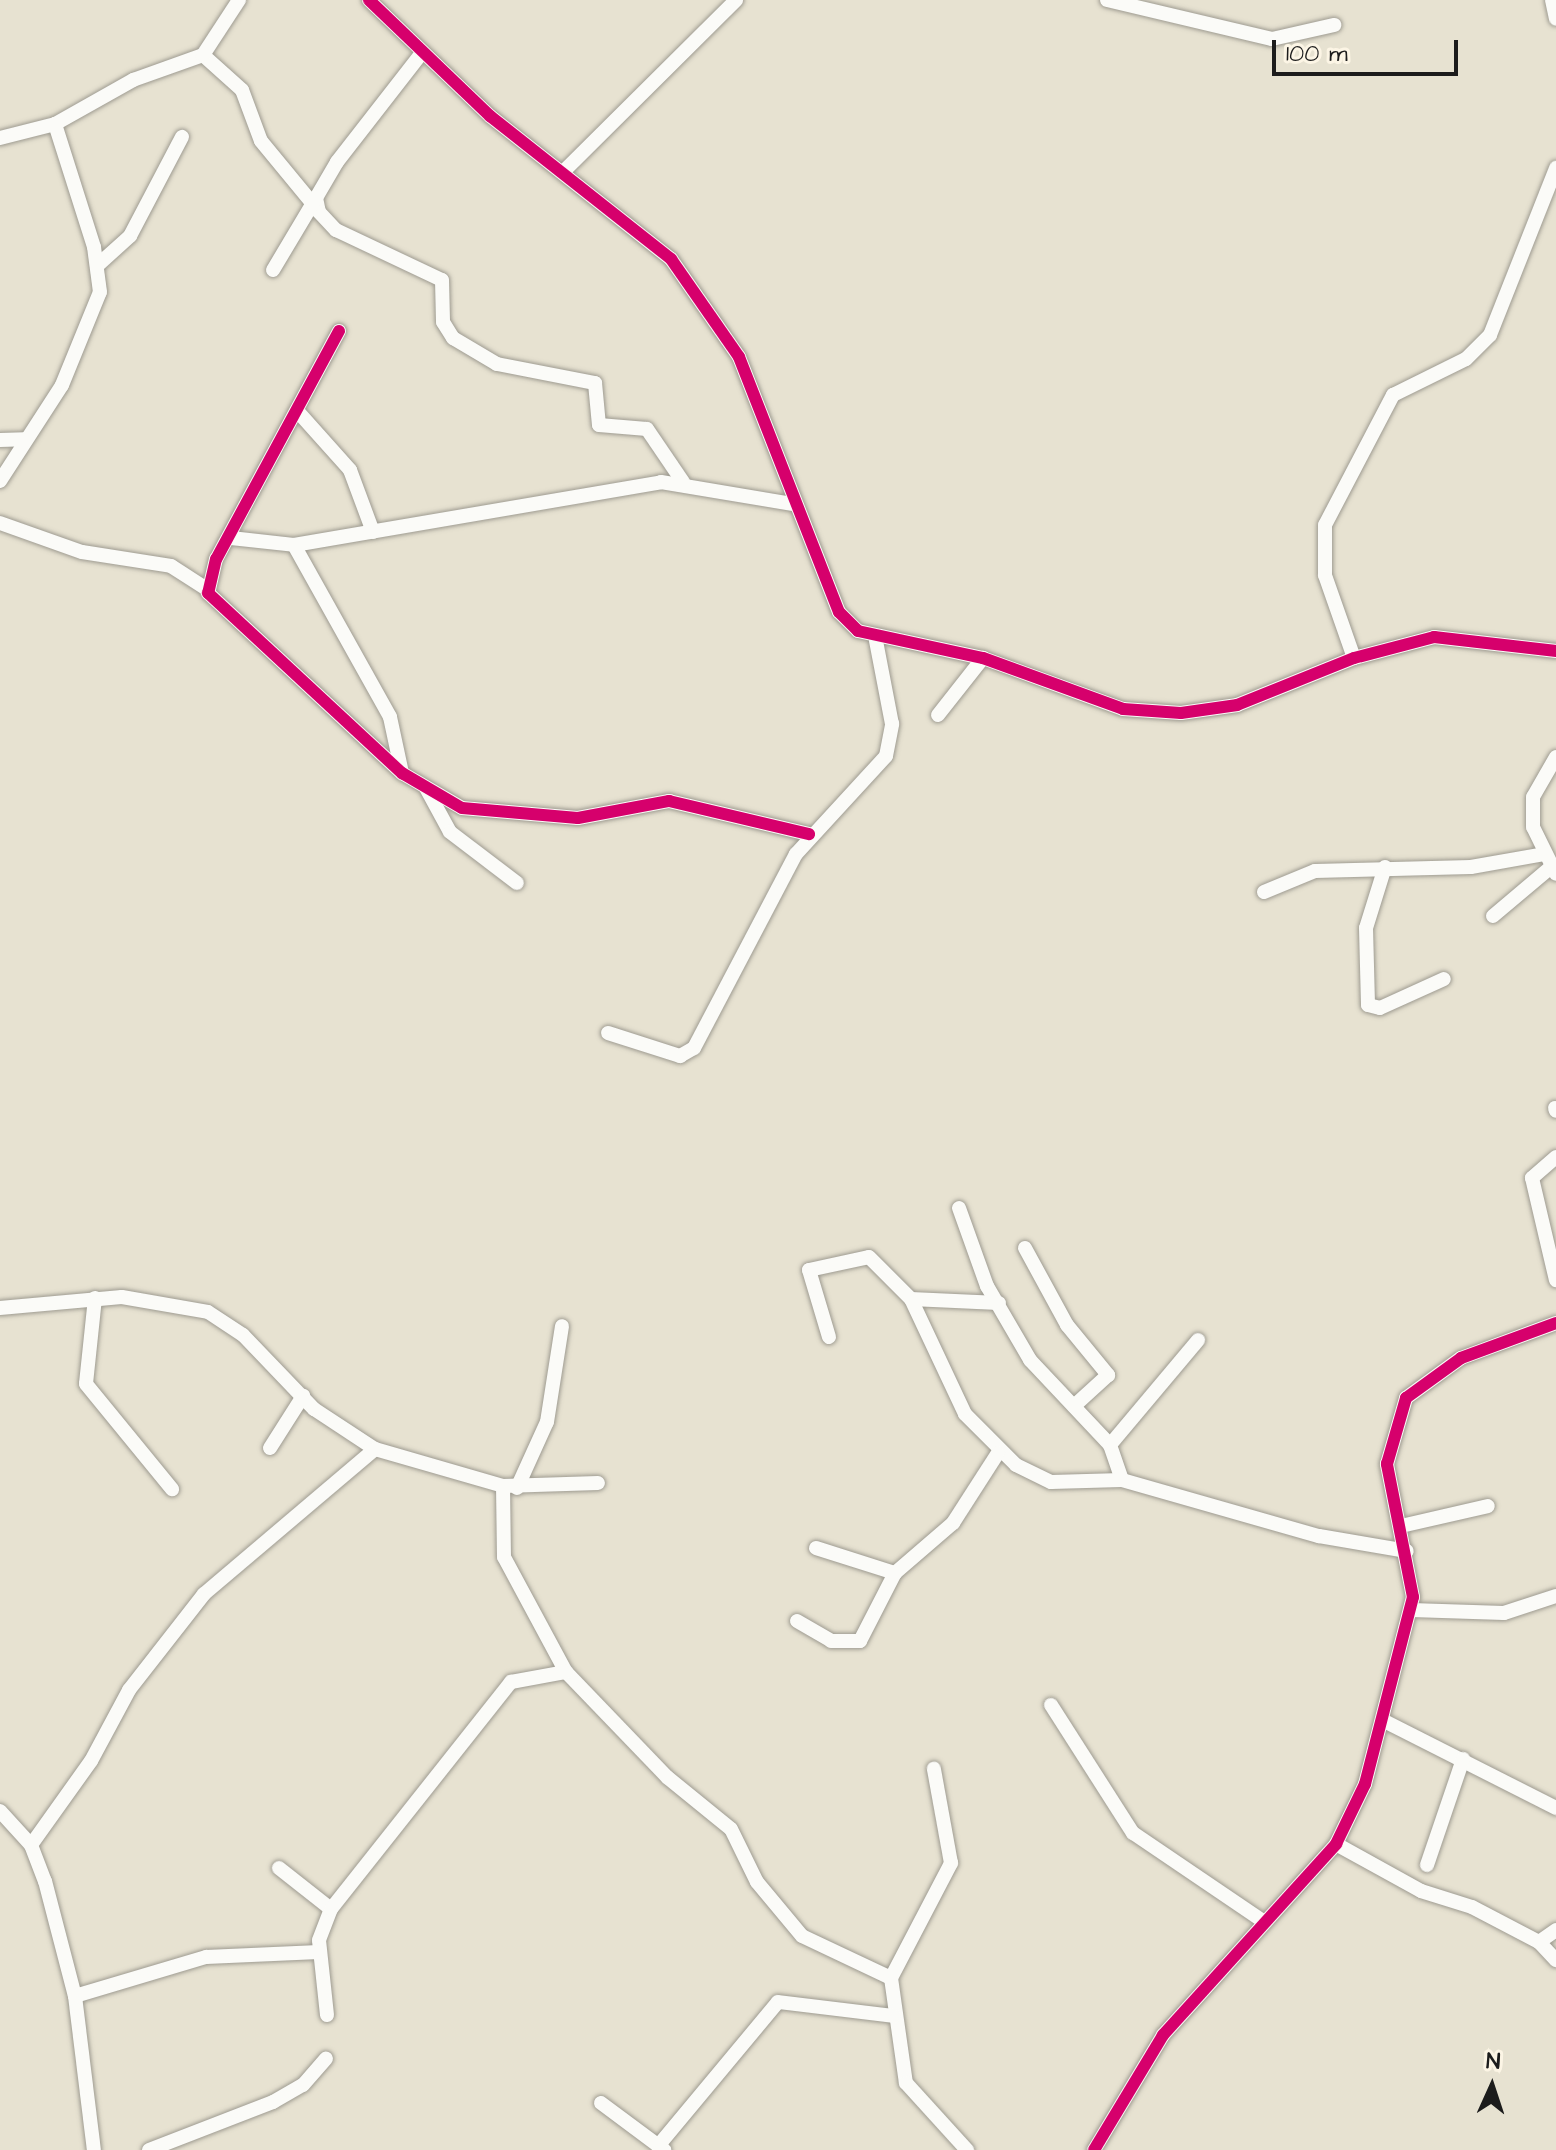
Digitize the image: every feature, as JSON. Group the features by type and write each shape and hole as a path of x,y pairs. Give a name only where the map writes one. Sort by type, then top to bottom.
{"street":[{"path":"0,138 55,124 133,80 203,55 239,0"},
{"path":"369,0 421,54 563,172 646,233 719,325 739,357 793,504 839,612 876,641 983,658 1123,709 1181,713 1237,705 1354,658 1434,637 1556,651"},
{"path":"563,172 736,0"},
{"path":"1107,0 1261,38 1296,39 1334,25"},
{"path":"1552,0 1556,19"},
{"path":"273,270 314,201 421,54"},
{"path":"203,55 242,90 261,141 336,230 442,280 443,322 453,338 497,364 595,383 599,425 647,429 683,482"},
{"path":"0,481 82,340 100,292 99,264 55,124"},
{"path":"99,264 130,236 182,137"},
{"path":"1354,658 1325,575 1325,525 1393,395 1466,359 1490,335 1556,168"},
{"path":"205,588 300,414 339,331"},
{"path":"300,414 350,470 373,532"},
{"path":"0,440 24,439"},
{"path":"231,538 294,545 624,485 683,482 793,504"},
{"path":"0,523 82,552 171,566 205,588 402,773 472,812 578,818 669,801 809,834"},
{"path":"294,545 390,717 402,773"},
{"path":"608,1033 688,1054 809,834 886,756 892,724 876,641"},
{"path":"938,715 983,658"},
{"path":"1550,865 1533,797 1556,757"},
{"path":"426,787 450,832 517,883"},
{"path":"1264,892 1315,871 1550,865"},
{"path":"1493,916 1550,865"},
{"path":"1385,867 1366,928 1368,1005 1380,1008 1444,979"},
{"path":"1556,1157 1532,1178 1556,1280"},
{"path":"959,1208 999,1303 1030,1360 1110,1445 1122,1480"},
{"path":"1025,1248 1067,1325 1108,1375 1074,1406"},
{"path":"829,1337 809,1270 869,1257 911,1299 965,1414 998,1453 1051,1482 1122,1480 1319,1536 1407,1551"},
{"path":"0,1308 95,1298 159,1299 208,1312 243,1335 303,1396 375,1449 510,1487 598,1483"},
{"path":"95,1298 86,1384 172,1489"},
{"path":"911,1299 999,1303"},
{"path":"1094,2150 1163,2035 1263,1921 1336,1844 1365,1784 1411,1610 1407,1551 1387,1464 1406,1398 1461,1358 1556,1323"},
{"path":"562,1326 547,1422 510,1487 504,1557 566,1672 657,1767 731,1829 757,1882 802,1936 891,1978"},
{"path":"1110,1445 1198,1340"},
{"path":"270,1448 303,1396"},
{"path":"31,1845 129,1690 195,1605 254,1546 341,1483 375,1449"},
{"path":"797,1621 831,1641 860,1641 895,1573 953,1523 998,1453"},
{"path":"1401,1526 1488,1506"},
{"path":"816,1548 895,1573"},
{"path":"1411,1610 1504,1613 1556,1596"},
{"path":"327,2015 319,1952 331,1909 511,1682 566,1672"},
{"path":"1051,1705 1133,1833 1263,1921"},
{"path":"1384,1721 1556,1808"},
{"path":"1427,1865 1463,1759"},
{"path":"934,1769 951,1863 891,1978 894,2016 906,2083 967,2150"},
{"path":"0,1811 31,1845 75,1996 94,2150"},
{"path":"1336,1844 1421,1891 1539,1942 1556,1960"},
{"path":"279,1868 331,1909"},
{"path":"1539,1942 1556,1930"},
{"path":"75,1996 206,1957 319,1952"},
{"path":"601,2103 661,2148 778,2002 894,2016"},
{"path":"149,2150 273,2102 303,2085 326,2059"}],"cycle path":[{"path":"369,0 490,116 671,259 739,357 839,612 858,631 983,658 1123,709 1181,713 1237,705 1354,658 1434,637 1556,651"},
{"path":"339,331 216,559 208,593 402,773 462,808 578,818 669,801 809,834"},
{"path":"1094,2150 1163,2035 1336,1844 1365,1784 1413,1597 1387,1464 1406,1398 1461,1358 1556,1323"}]}
